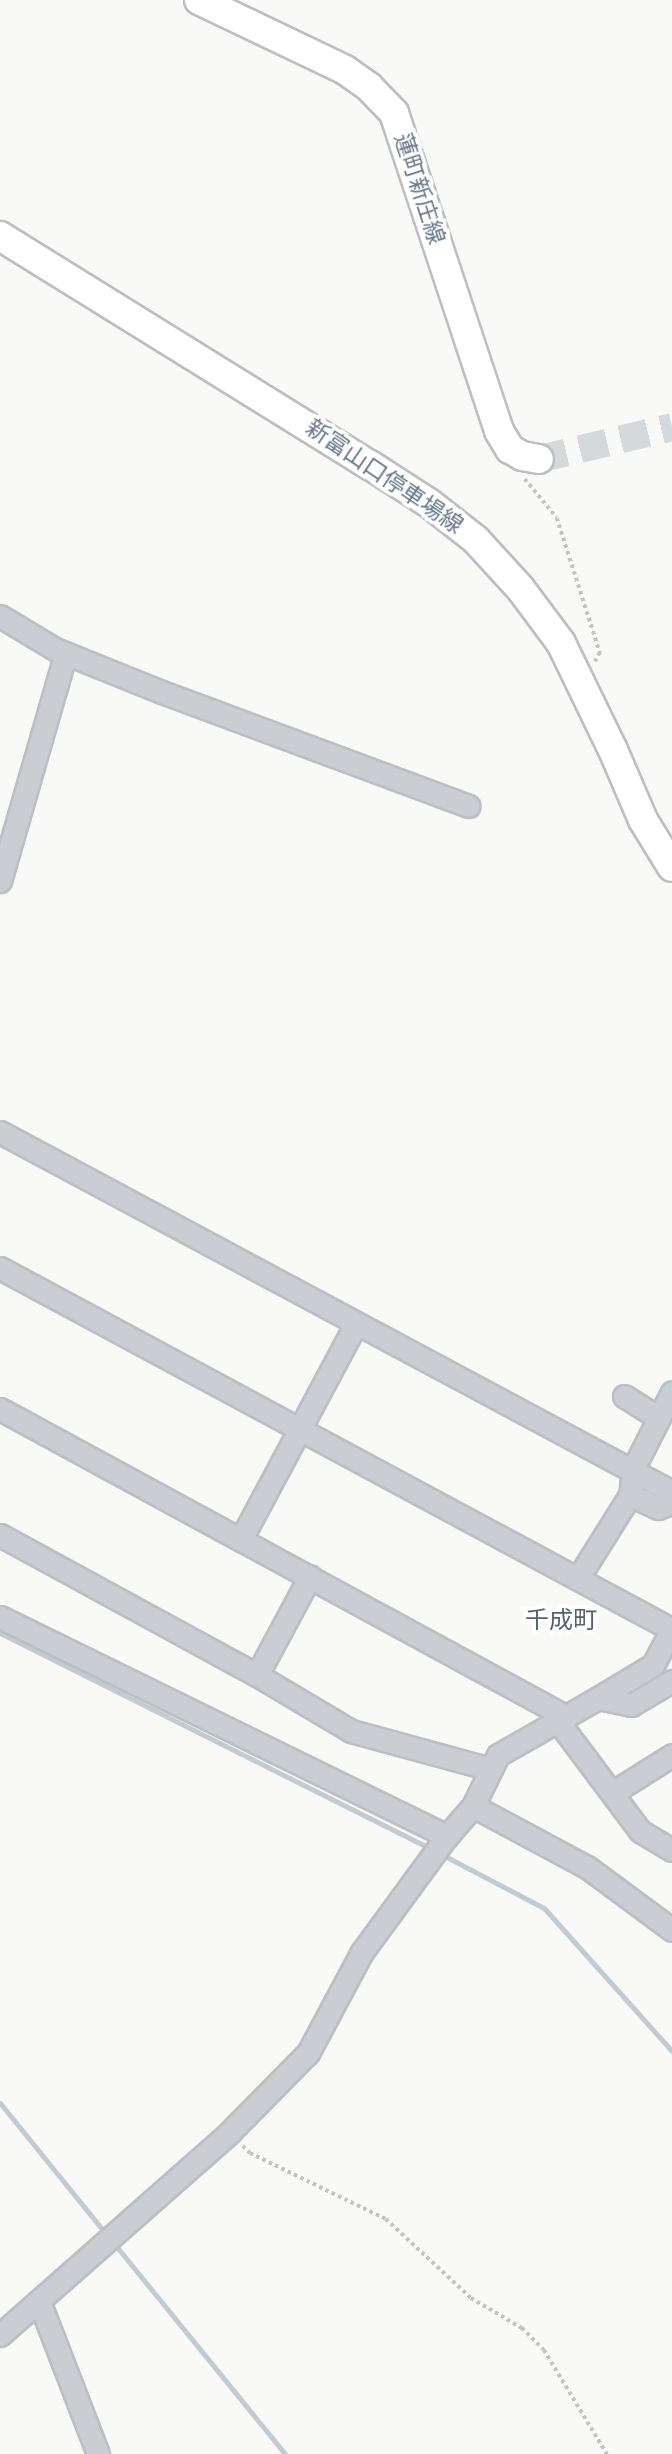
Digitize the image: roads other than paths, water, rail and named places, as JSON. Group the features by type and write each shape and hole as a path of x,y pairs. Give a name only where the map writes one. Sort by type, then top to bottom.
{"main road":[{"name":"蓮町新庄線","path":"199,0 345,71 369,87 394,113 499,431 510,449 522,456 539,459"},
{"name":"新富山口停車場線","path":"0,236 370,465 429,503 476,540 520,588 561,643 613,750 643,820 672,867"}],"street":[{"path":"0,616 66,653 162,692 468,806"},
{"path":"0,881 66,653"},
{"path":"0,1132 672,1492"},
{"path":"0,1268 672,1629 653,1665 603,1699"},
{"path":"241,1539 356,1324"},
{"path":"578,1578 630,1495 633,1469 672,1392"},
{"path":"624,1396 659,1418"},
{"path":"0,1409 310,1576 561,1718 640,1831 672,1850"},
{"path":"630,1495 658,1508 672,1503"},
{"path":"0,1535 257,1675 351,1731 491,1769"},
{"path":"257,1675 310,1576"},
{"path":"0,1617 447,1836"},
{"path":"0,2335 229,2132 308,2053 362,1952 447,1836 473,1806 498,1755 561,1718 672,1664"},
{"path":"603,1699 631,1705 672,1681"},
{"path":"612,1793 672,1755"},
{"path":"473,1806 587,1867 672,1930"},
{"path":"39,2301 98,2454"}],"waterway":[{"path":"0,1633 432,1849"},
{"path":"441,1854 544,1908 672,2051"},
{"path":"0,2103 106,2234"},
{"path":"112,2241 285,2454"}],"tunnel":[{"path":"539,459 672,427"}],"district":[{"name":"千成町","path":"561,1621"}]}
